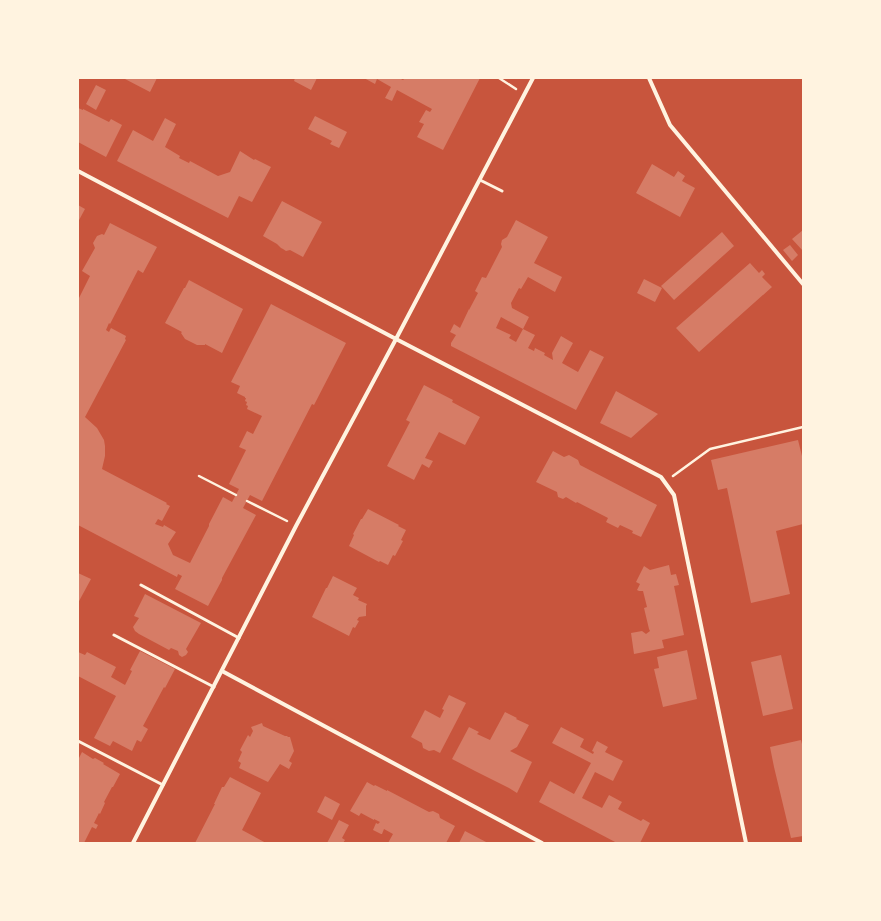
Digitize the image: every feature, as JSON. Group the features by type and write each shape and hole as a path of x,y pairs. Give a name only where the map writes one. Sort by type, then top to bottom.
{"street":[{"path":"133,843 296,526 533,78"},
{"path":"649,78 670,125 803,284"},
{"path":"78,171 396,339 662,477 674,495 746,843"},
{"path":"222,671 542,843"}],"lane":[{"path":"480,180 502,191"},
{"path":"141,585 239,638"},
{"path":"114,635 214,687"},
{"path":"78,740 163,785"}],"path":[{"path":"499,78 525,95"},
{"path":"665,482 710,449 803,427"},
{"path":"199,476 236,495"},
{"path":"247,501 296,526"}],"building":[{"path":"125,78 157,78 150,92"},
{"path":"295,78 317,78 311,90 294,81"},
{"path":"364,78 399,78 403,80 405,78 480,78 443,150 417,137 424,124 419,122 426,110 430,112 432,109 397,90 392,101 385,98 391,87 377,79 375,84"},
{"path":"96,85 106,90 96,110 86,104"},
{"path":"78,108 109,122 111,119 122,125 106,157 78,142"},
{"path":"315,116 347,132 339,148 330,144 332,141 308,129"},
{"path":"165,118 176,124 165,147 180,156 179,158 189,163 190,161 218,176 230,172 240,151 254,160 255,159 271,167 252,202 239,196 228,218 117,161 133,130 153,141"},
{"path":"652,164 674,177 678,171 685,176 682,181 695,188 680,217 636,193"},
{"path":"282,201 322,222 303,257 290,250 286,251 263,236"},
{"path":"78,205 85,209 78,222"},
{"path":"516,220 548,237 534,263 562,277 555,292 528,277 521,289 519,288 511,303 512,308 529,317 523,329 535,335 528,348 534,351 535,348 545,353 544,355 553,360 552,353 561,336 573,343 562,363 578,372 590,350 604,357 576,410 451,346 451,343 456,335 450,332 454,324 460,328 478,293 475,291 482,277 486,278 502,247 502,240 507,237","holes":["501,317 523,329 516,342 509,338 511,335 496,328"]},
{"path":"110,223 157,247 143,273 138,270 106,330 109,332 111,328 126,336 126,340 85,417 97,428 104,440 105,456 102,469 167,503 166,504 170,506 162,521 158,519 155,524 163,527 164,525 176,532 168,544 173,555 190,563 223,497 232,502 239,489 229,484 246,450 239,447 247,431 253,434 262,416 247,409 247,402 245,401 246,398 237,393 240,386 231,382 271,304 346,343 314,405 312,404 262,501 250,495 243,508 256,515 208,606 175,589 182,576 178,574 177,577 78,525 78,300 90,276 82,271 95,248 93,243 97,236 102,234 104,235"},
{"path":"803,230 803,251 792,239"},
{"path":"722,232 734,246 674,300 661,286"},
{"path":"790,245 798,255 792,261 783,250"},
{"path":"750,263 759,273 762,270 765,274 762,277 772,287 699,352 676,328"},
{"path":"644,279 662,288 655,302 637,293"},
{"path":"189,280 243,309 222,353 205,344 197,345 185,339 181,333 182,332 165,323"},
{"path":"424,385 453,400 452,402 480,417 465,445 439,432 425,458 433,461 429,468 422,464 414,480 387,466 410,422 406,420"},
{"path":"616,391 658,414 631,438 600,423"},
{"path":"798,440 803,460 803,524 776,531 790,594 751,603 727,488 718,490 711,460"},
{"path":"553,451 564,457 569,455 578,460 580,465 657,505 641,537 632,533 633,531 620,525 618,528 606,522 608,518 577,502 576,503 566,497 563,499 558,497 557,492 536,482"},
{"path":"368,509 406,530 401,540 403,541 388,565 380,561 379,562 349,546 354,535 353,534"},
{"path":"669,565 671,575 676,574 679,585 674,586 684,635 662,640 664,648 634,654 631,633 642,631 646,634 650,631 644,608 647,607 643,591 637,590 640,584 636,582 644,566 650,570"},
{"path":"78,573 91,579 78,603"},
{"path":"333,576 357,588 353,595 359,598 358,600 367,604 366,616 359,617 357,620 359,621 355,628 353,627 349,636 312,617"},
{"path":"145,594 201,623 186,649 188,652 186,655 182,657 179,655 178,651 171,648 169,650 135,631 133,627 139,618 134,616"},
{"path":"687,650 697,699 663,707 654,669 659,668 657,657"},
{"path":"140,651 175,669 143,726 148,729 141,742 137,740 132,751 113,741 110,746 94,738 116,696 78,676 78,652 85,655 87,652 116,667 111,677 125,685 132,671 130,670"},
{"path":"781,655 793,709 763,716 751,662"},
{"path":"449,695 466,703 440,753 434,750 429,751 423,748 422,743 411,737 425,710 440,718 444,710 442,709"},
{"path":"505,712 529,725 517,747 510,751 532,762 517,793 452,759 469,727 479,732 477,734 490,740"},
{"path":"262,723 263,726 290,737 294,751 289,761 292,763 289,769 280,764 268,782 239,768 241,763 238,761 242,752 240,750 248,735 250,737 253,731 251,727"},
{"path":"561,727 584,739 580,747 593,754 594,752 592,751 597,741 608,747 605,752 623,761 613,781 595,772 582,798 602,808 609,795 622,802 618,809 641,821 643,819 650,823 640,843 617,843 539,802 550,781 574,794 591,763 552,743"},
{"path":"801,740 803,748 803,836 791,838 770,747"},
{"path":"82,752 93,759 95,758 104,763 103,764 120,774 94,823 98,825 96,829 92,827 84,843 78,843 78,760"},
{"path":"230,777 261,793 242,830 266,843 195,843 222,787 224,787"},
{"path":"367,782 387,790 429,812 433,811 439,814 440,818 455,826 446,843 388,843 393,834 384,829 382,834 373,830 376,823 378,824 380,822 361,813 359,816 350,811"},
{"path":"325,796 340,804 332,820 317,812"},
{"path":"339,820 349,825 342,838 345,840 343,843 327,843"},
{"path":"465,831 488,843 459,843"}]}
